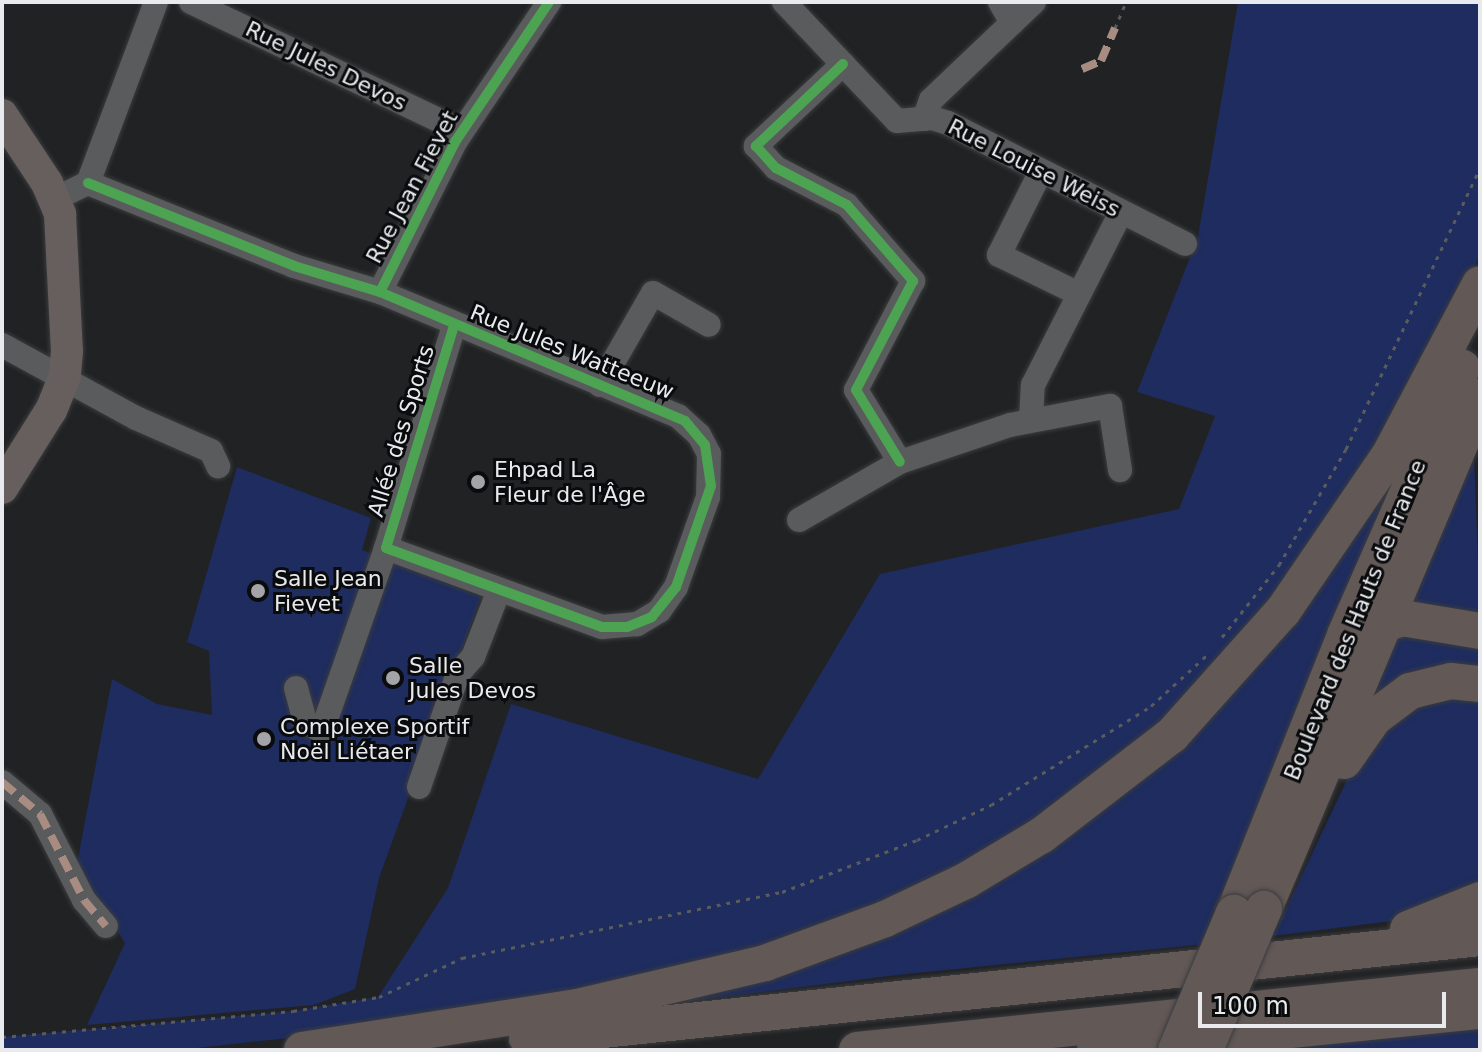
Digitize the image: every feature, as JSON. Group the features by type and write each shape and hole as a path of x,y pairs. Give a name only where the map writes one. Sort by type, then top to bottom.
{"highway":[{"path":"302,1050 582,1006 765,963 885,919 979,873 1042,835 1172,735 1283,611 1384,464 1480,284"},
{"name":"Boulevard des Hauts de France","path":"1249,911 1325,693 1480,328"},
{"name":"Boulevard des Hauts de France","path":"1249,911 1387,619 1480,397"},
{"path":"1325,693 1359,635 1387,619 1413,619 1480,631"},
{"path":"1176,1050 1249,911 1290,876 1337,773 1374,718 1420,687 1451,681 1480,684"},
{"path":"1290,956 1334,940 1422,926 1480,900"},
{"path":"1205,1050 1249,911"},
{"path":"413,1050 1480,938"},
{"path":"857,1050 1480,986"},
{"path":"1098,1050 1480,1011"},
{"path":"1373,1021 1480,1019"}],"main road":[{"path":"2,115 55,199 64,243 65,376 36,439 2,488"}],"street":[{"path":"55,199 88,183 156,2"},
{"name":"Rue Jules Devos","path":"191,2 461,131"},
{"name":"Rue Jean Fievet","path":"88,183 294,266 380,292 461,131 549,2"},
{"path":"1000,2 1012,23"},
{"path":"924,119 931,100 1034,2"},
{"name":"Rue Louise Weiss","path":"787,3 897,121 924,119 948,123 1185,244"},
{"path":"843,64 756,146 776,168 852,210 913,281 856,390 900,462"},
{"path":"1041,171 999,255 1079,294"},
{"path":"1031,420 1033,385 1121,212"},
{"name":"Rue Jules Watteeuw","path":"380,292 454,326 678,416 699,435 709,454 708,497 671,597 644,622 611,628 386,548"},
{"path":"600,385 653,293 709,325"},
{"name":"Allée des Sports","path":"296,688 305,722 322,731 386,548 454,326"},
{"path":"2,345 65,376 136,418 211,451 218,466"},
{"path":"799,520 900,462 1031,420 1110,406 1120,470"},
{"path":"419,787 458,674 473,657 499,590"},
{"path":"2,782 40,814 84,900 106,926"}],"path":[{"path":"1115,28 1126,2"},
{"path":"2,1037 293,1011 379,997 462,958 782,892 917,840 991,805 1151,706 1213,648 1279,565 1346,449 1480,168"}],"shaded area":[{"path":"1238,2 1480,2 1480,256 1358,484 1217,670 1098,783 981,858 776,947 424,1023 178,1050 2,1050 2,1037 293,1011 378,997 448,888 511,704 758,779 880,574 1179,509 1215,416 1137,392 1198,237"},
{"path":"1421,420 1206,944 897,975 652,1006 1086,819"},
{"path":"1474,457 1480,618 1407,606"},
{"name":"Complexe Sportif Noël Liétaer","path":"237,467 371,518 362,550 481,597 379,878 355,989 314,1005 87,1025 125,943 76,869 112,679 157,704 212,715 209,651 187,642"},
{"path":"1398,626 1480,641 1480,673 1366,715"},
{"path":"1480,696 1480,886 1433,911 1392,921 1273,936 1354,765 1374,735 1420,699"},
{"path":"1480,1029 1480,1050 1307,1050 1307,1045"}],"marked path":[{"path":"1082,69 1101,61 1115,28"},
{"path":"2,782 40,814 84,900 106,926"}],"cycle path":[{"path":"380,292 455,142 549,2"},
{"path":"843,64 756,146 776,168 847,205 913,281 856,390 900,462"},
{"path":"88,183 294,266 380,292 685,421 705,445 711,486 676,587 652,617 627,627 602,627 386,548 454,326"}],"place":[{"name":"Ehpad La Fleur de l'Âge","path":"478,482"},
{"name":"Salle Jean Fievet","path":"258,591"},
{"name":"Salle Jules Devos","path":"393,678"},
{"name":"Complexe Sportif Noël Liétaer","path":"264,739"}]}
